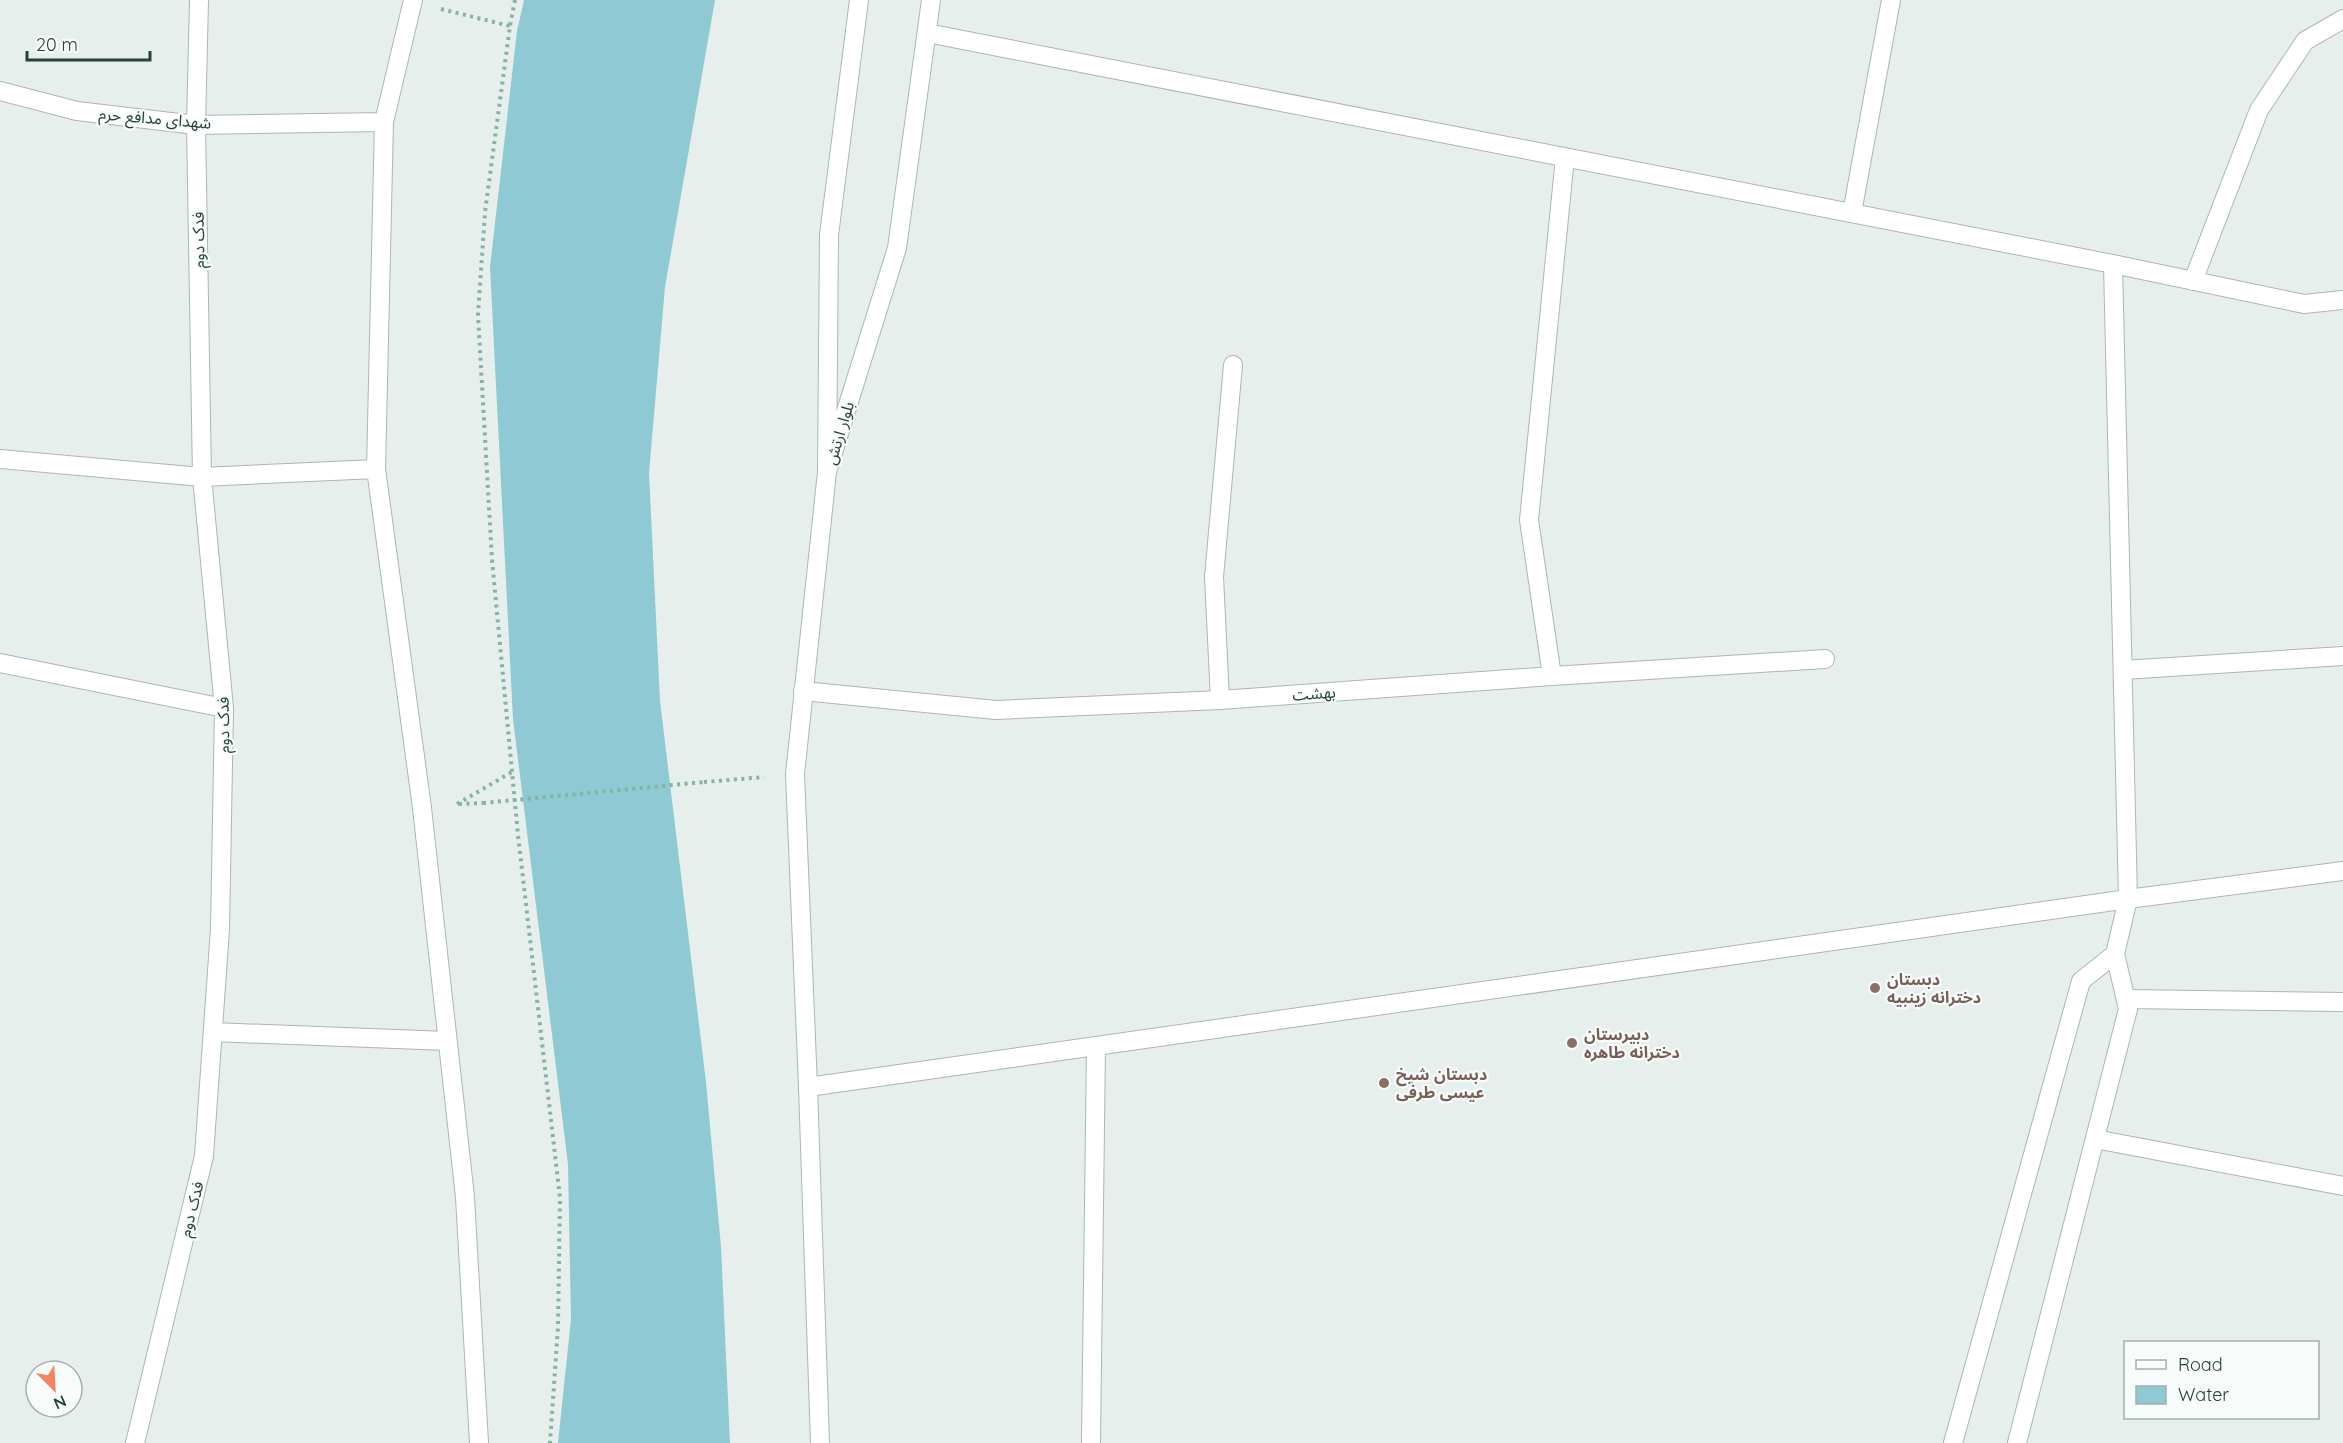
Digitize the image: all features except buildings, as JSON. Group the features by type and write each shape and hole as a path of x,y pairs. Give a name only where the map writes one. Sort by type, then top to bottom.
{"street":[{"name":"فدک دوم","path":"135,1443 204,1156 220,928 224,708 202,477 196,125 199,0"},
{"name":"بلوار ارتش","path":"827,472 829,235 859,0"},
{"name":"بلوار ارتش","path":"827,472 897,248 931,0"},
{"path":"1852,213 1891,0"},
{"path":"411,1 384,122 376,469 422,808 465,1197 479,1443"},
{"path":"2193,280 2259,110 2305,41 2343,19"},
{"path":"927,33 2113,264 2304,304 2343,300"},
{"name":"شهدای مدافع حرم","path":"0,91 77,111 196,125 384,122"},
{"path":"1552,675 1529,520 1564,157"},
{"path":"2017,1443 2128,1009 2115,954 2128,899 2113,264"},
{"path":"1220,700 1214,577 1233,365"},
{"path":"0,459 202,477 376,469"},
{"path":"820,1443 795,774 827,472"},
{"path":"2123,670 2343,657"},
{"name":"بهشت","path":"803,691 996,710 1220,700 1552,675 1825,659"},
{"path":"0,663 224,708"},
{"path":"808,1087 2128,899 2343,871"},
{"path":"1953,1443 2081,981 2115,954"},
{"path":"2126,999 2343,1002"},
{"path":"213,1032 447,1041"},
{"path":"1091,1443 1096,1046"},
{"path":"2095,1139 2343,1186"}],"path":[{"path":"515,0 484,212 478,315 492,560 512,772 560,1198 558,1327 550,1443"},
{"path":"411,1 510,26"},
{"path":"457,804 512,772"},
{"path":"483,803 795,774"}],"water":[{"path":"524,0 715,0 665,287 649,473 660,701 706,1082 721,1247 730,1443 558,1443 571,1319 568,1164 513,719 490,267 517,31"}],"place":[{"name":"دبستان دخترانه زینبیه","path":"1875,988"},
{"name":"دبیرستان دخترانه طاهره","path":"1572,1043"},
{"name":"دبستان شیخ عیسی طرفی","path":"1384,1083"}]}
